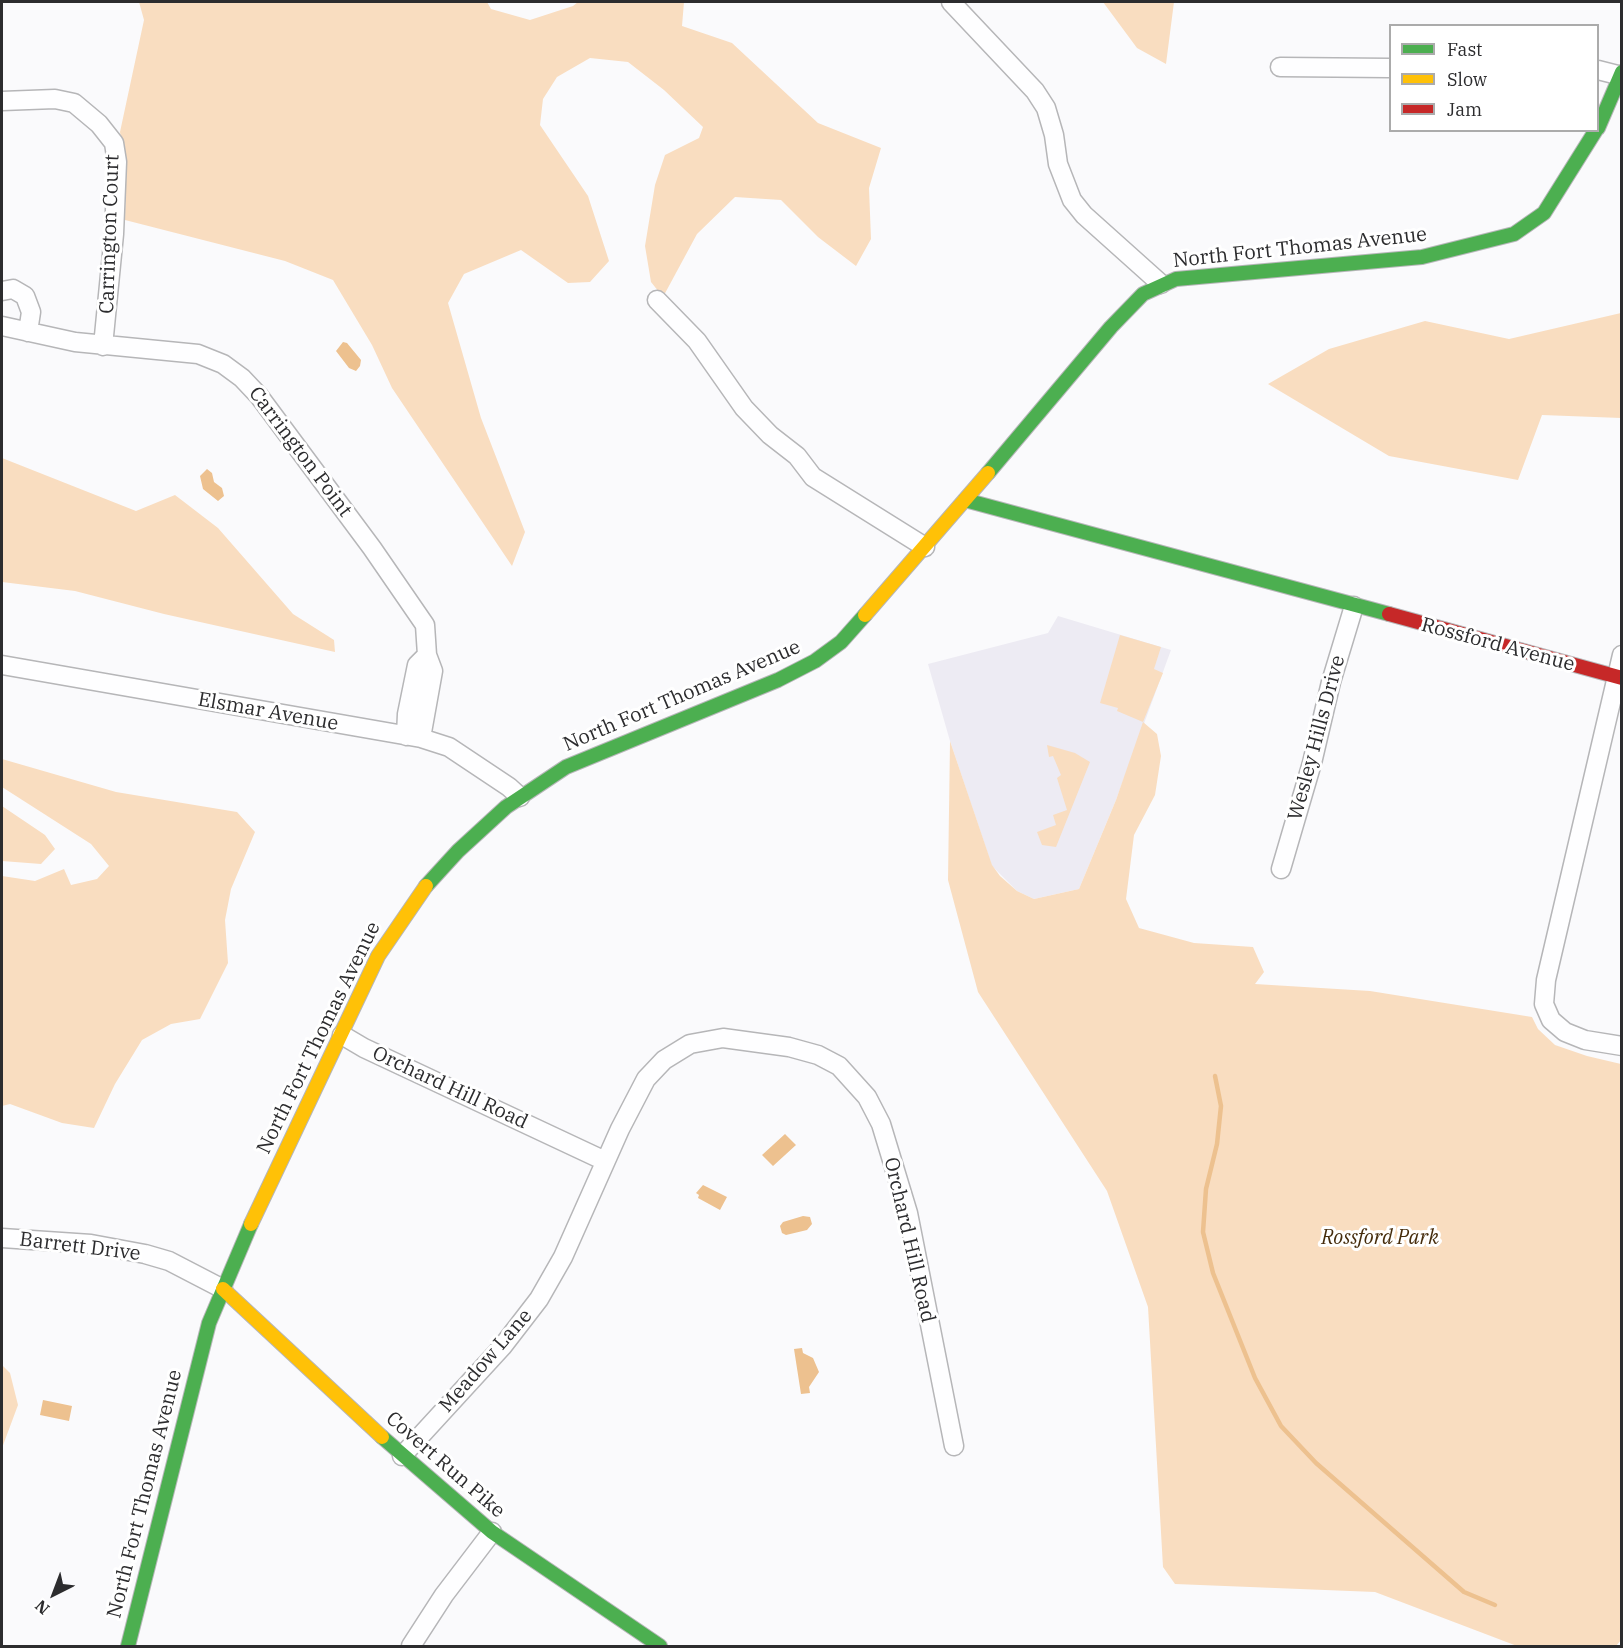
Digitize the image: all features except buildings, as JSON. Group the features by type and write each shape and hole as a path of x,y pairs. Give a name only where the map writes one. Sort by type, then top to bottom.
{"street":[{"path":"951,2 1023,75 1046,108 1054,135 1058,164 1072,200 1084,215 1161,284"},
{"path":"1280,67 1389,68"},
{"path":"1599,70 1621,74"},
{"name":"North Fort Thomas Avenue","path":"1599,124 1621,74"},
{"name":"Carrington Court","path":"2,100 55,99 74,103 104,129 114,143 117,162 114,234 103,346"},
{"name":"North Fort Thomas Avenue","path":"128,1647 190,1391 209,1323 223,1289 267,1188 378,956 405,914 463,847 520,797 566,767 746,694 815,661 858,625 1134,302 1161,284 1176,279 1309,269 1422,257 1514,234 1544,213 1595,132"},
{"path":"2,291 13,289 25,296 31,312 28,332"},
{"path":"657,300 697,341 744,408 770,435 797,456 813,477 925,547"},
{"name":"Carrington Point","path":"2,326 103,346 202,355 224,364 242,378 259,396 413,605 425,625 427,655 433,671 414,737"},
{"name":"Rossford Avenue","path":"965,500 1092,532 1619,678"},
{"name":"Wesley Hills Drive","path":"1281,869 1312,763 1331,682 1354,606"},
{"path":"1622,655 1619,678 1546,980 1544,1004 1551,1020 1565,1032 1585,1040 1622,1046"},
{"name":"Elsmar Avenue","path":"2,665 414,737 449,747 502,781 520,797"},
{"name":"Orchard Hill Road","path":"342,1035 364,1048 605,1161 646,1078 664,1059 697,1041 723,1038 789,1047 818,1055 839,1066 867,1097 881,1124 899,1178 954,1446"},
{"name":"Meadow Lane","path":"402,1456 502,1347 539,1299 563,1257 605,1161"},
{"name":"Barrett Drive","path":"2,1238 91,1244 145,1254 169,1261 223,1289"},
{"name":"Covert Run Pike","path":"223,1289 402,1456 492,1532 660,1647"},
{"path":"411,1647 444,1595 492,1532"}],"shaded area":[{"path":"343,342 347,343 361,360 356,371 349,368 336,351"},
{"path":"207,469 212,473 214,482 222,488 224,496 218,501 203,489 200,476"},
{"path":"1058,616 1171,650 1116,800 1079,889 1034,899 1017,891 992,866 950,741 928,664 1048,633"},
{"path":"785,1134 796,1145 773,1166 762,1155"},
{"path":"703,1185 727,1197 720,1210 698,1198 699,1195 696,1193"},
{"path":"803,1216 810,1217 812,1224 807,1230 786,1235 782,1233 780,1226 783,1222"},
{"path":"802,1348 803,1353 813,1358 819,1372 809,1387 810,1393 801,1394 794,1349"},
{"path":"43,1400 72,1406 69,1421 40,1415"}],"green space":[{"path":"139,2 487,2 491,9 530,20 573,6 578,2 684,2 682,26 732,43 818,123 881,148 869,188 871,239 856,266 818,237 781,200 735,197 697,234 663,297 651,282 645,246 655,185 665,155 699,138 703,127 664,90 628,62 590,58 557,77 543,99 540,125 588,196 609,261 590,282 568,283 521,250 464,274 448,303 481,418 525,532 512,566 392,388 372,345 333,280 285,261 125,220 126,165 120,132 144,20"},
{"path":"1103,2 1174,2 1166,64 1137,48"},
{"path":"1621,313 1621,418 1542,415 1518,480 1389,456 1268,384 1329,349 1425,321 1509,339"},
{"path":"2,458 136,511 175,495 218,528 293,614 334,640 335,652 164,614 75,591 2,582"},
{"path":"1120,635 1161,647 1154,669 1163,673 1143,722 1117,711 1118,708 1100,703"},
{"name":"Rossford Park","path":"1143,722 1157,734 1161,756 1155,795 1134,835 1126,899 1139,928 1194,943 1253,947 1264,972 1255,984 1370,991 1532,1017 1538,1029 1555,1045 1621,1064 1622,1639 1616,1646 1517,1646 1375,1592 1175,1584 1163,1567 1148,1307 1107,1191 978,992 948,880 950,741 992,865 1000,876 1017,891 1034,899 1079,889 1116,800"},
{"path":"1047,745 1075,753 1090,762 1056,847 1042,845 1037,832 1056,825 1053,815 1067,810 1057,778 1061,775 1053,756 1049,757"},
{"path":"2,759 116,792 237,812 255,832 231,889 225,920 228,963 200,1019 171,1024 142,1040 115,1084 94,1128 62,1123 10,1104 2,1106 2,876 35,881 64,869 71,885 97,879 109,866 91,844 2,787"},
{"path":"2,806 45,835 55,849 41,864 2,861"},
{"path":"2,1365 10,1373 18,1405 2,1448"}],"waterway":[{"path":"1215,1076 1221,1106 1217,1144 1206,1189 1203,1232 1213,1273 1255,1378 1281,1426 1316,1463 1464,1592 1495,1605"}],"traffic: fast":[{"path":"1599,126 1622,72"},
{"path":"988,473 1111,327 1143,294 1176,279 1422,257 1514,234 1544,213 1595,132"},
{"path":"965,500 1389,614"},
{"path":"426,886 458,851 506,807 566,767 778,680 815,661 841,642 865,615"},
{"path":"128,1646 209,1323 251,1224"},
{"path":"382,1437 492,1532 660,1646"}],"traffic: slow":[{"path":"865,615 988,473"},
{"path":"251,1224 378,956 426,886"},
{"path":"223,1289 382,1437"}],"traffic: jam":[{"path":"1389,614 1622,678"}]}
